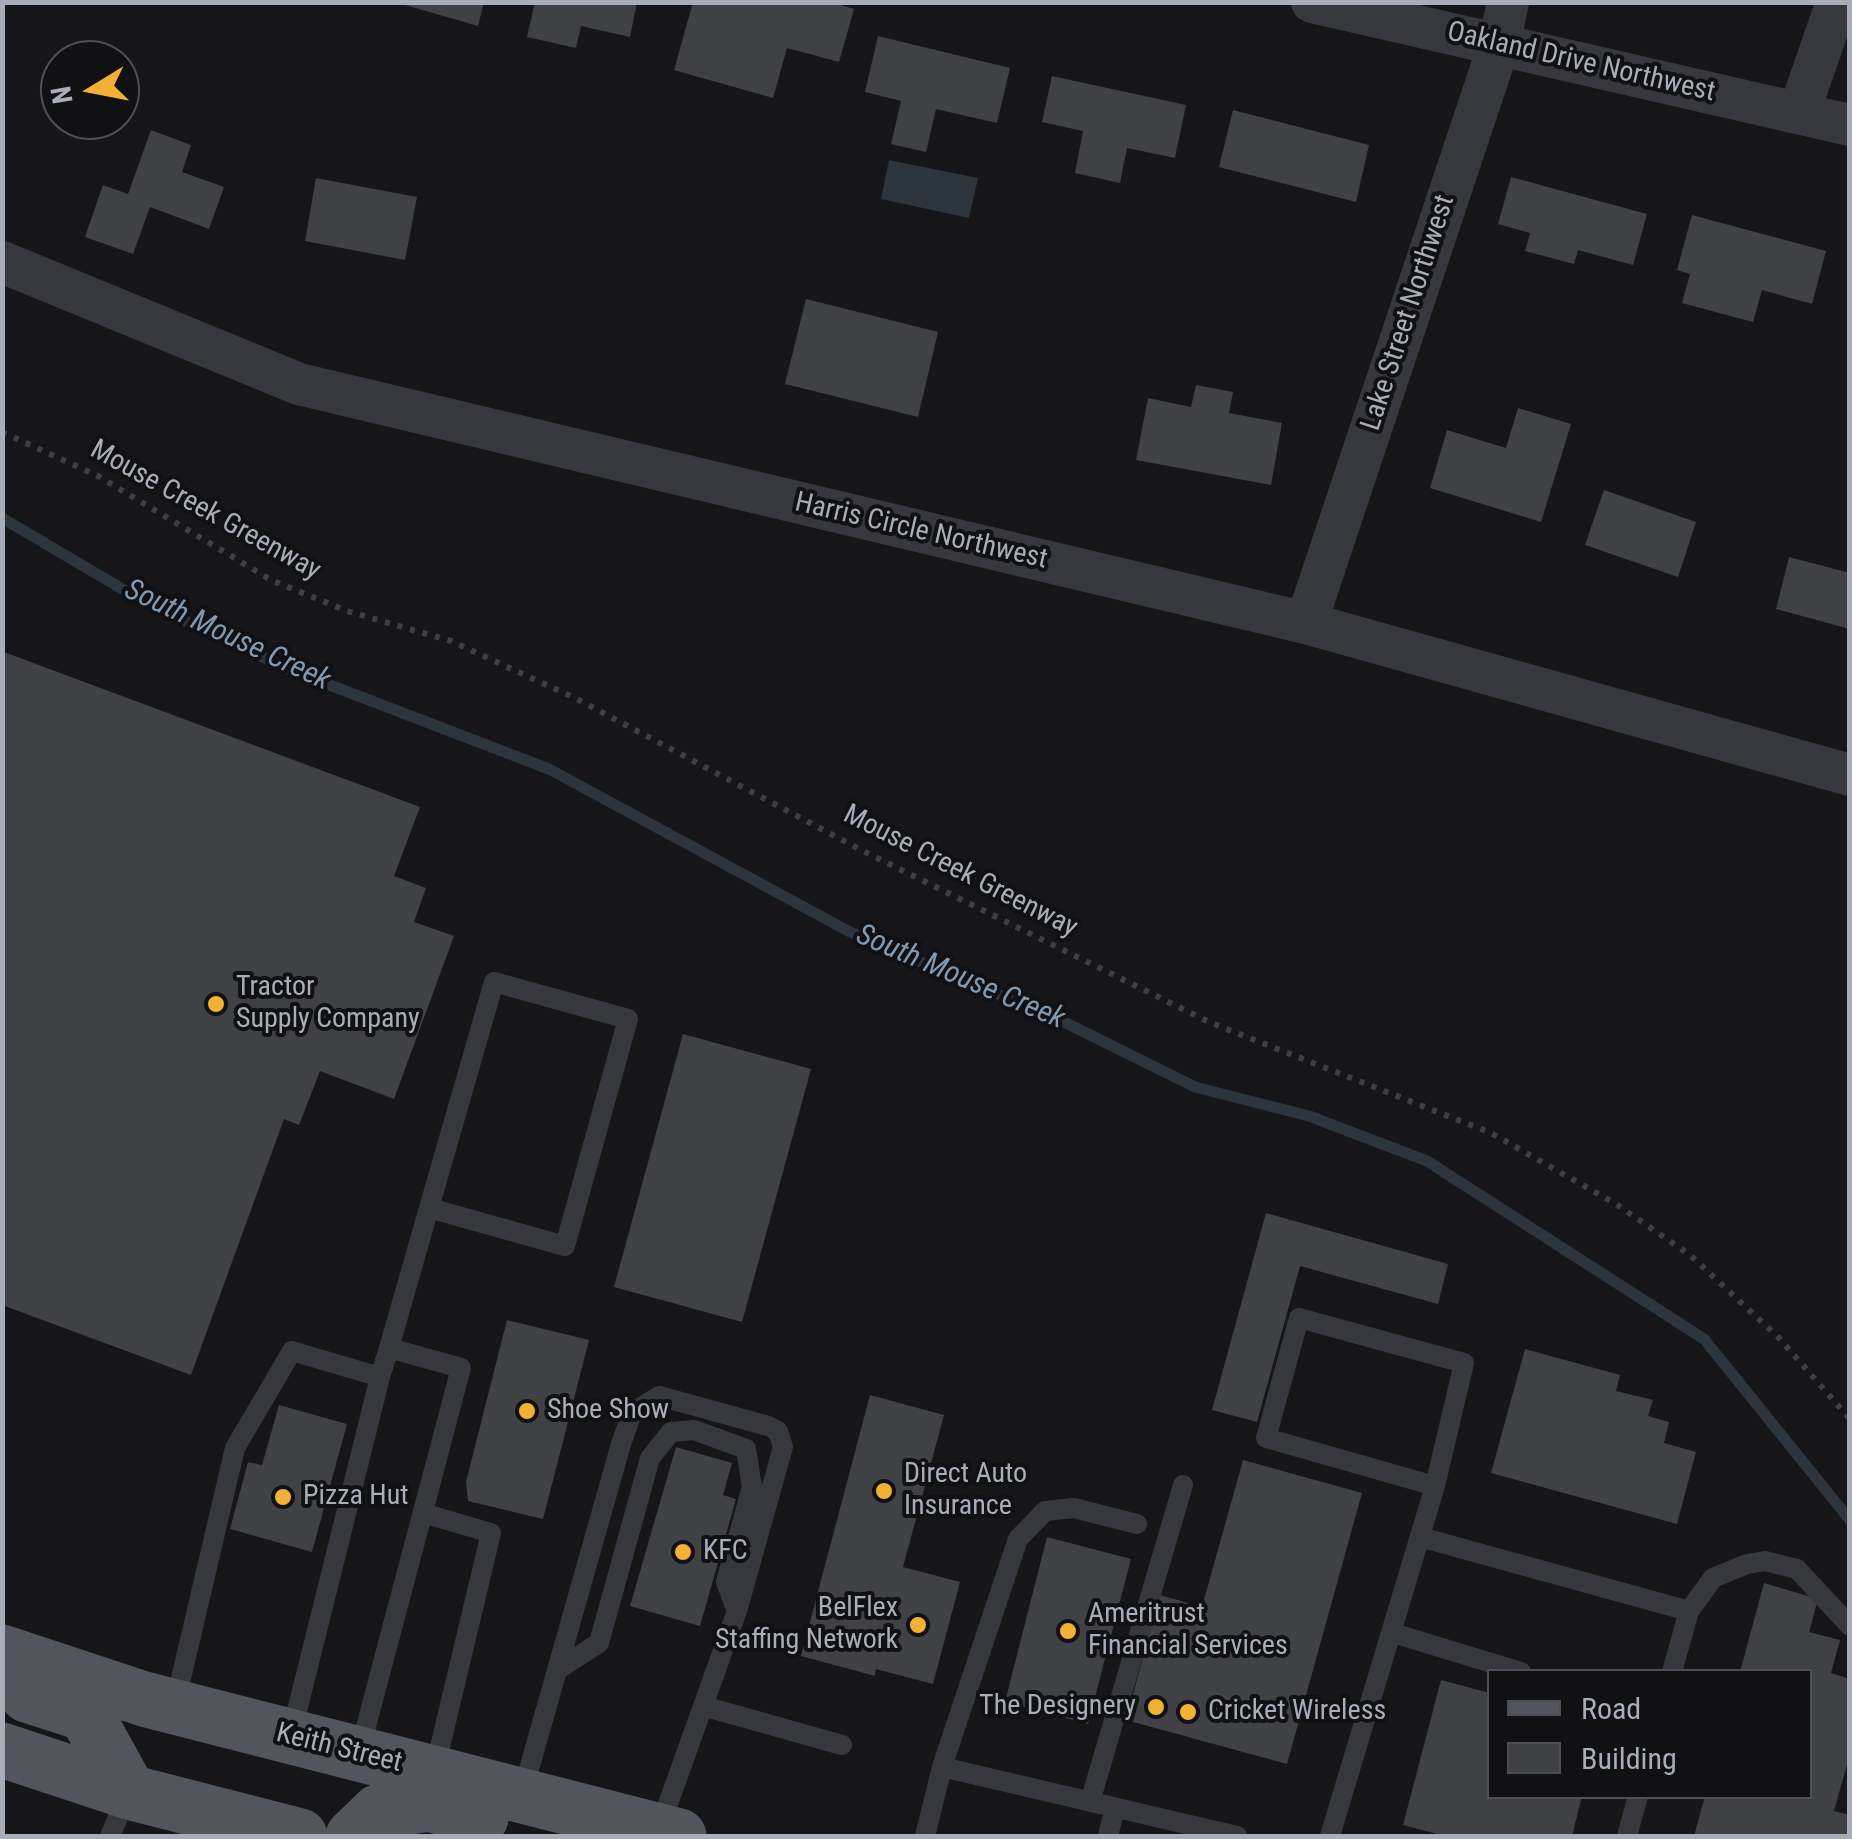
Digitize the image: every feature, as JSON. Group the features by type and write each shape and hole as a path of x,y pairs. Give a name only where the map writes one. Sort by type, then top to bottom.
{"main road":[{"name":"Keith Street","path":"2,1652 174,1707 669,1834"},
{"path":"2,1687 86,1714 120,1814"},
{"path":"2,1750 120,1814 300,1836"},
{"path":"353,1836 378,1812 428,1804 540,1833 572,1836"}],"street":[{"name":"Oakland Drive Northwest","path":"1312,2 1850,125"},
{"name":"Lake Street Northwest","path":"1306,623 1498,45 1508,2"},
{"path":"1799,112 1836,2"},
{"name":"Harris Circle Northwest","path":"2,262 299,384 1306,623 1850,775"}],"lane":[{"path":"290,1737 380,1377 494,982 628,1019 565,1246 429,1208"},
{"path":"1330,1836 1435,1486 1464,1363 1299,1318 1266,1438 1435,1486"},
{"path":"359,1754 460,1368 389,1348"},
{"path":"174,1707 235,1448 253,1413 292,1351 380,1377"},
{"path":"521,1796 632,1413 658,1396 778,1432 783,1448 737,1611 703,1706 669,1834"},
{"path":"557,1670 599,1643 650,1458 672,1432 694,1430 746,1448 752,1486 726,1582 737,1611"},
{"path":"1090,1802 1182,1485"},
{"path":"926,1836 942,1767 1018,1540 1045,1511 1074,1508 1137,1524"},
{"path":"422,1512 491,1532 434,1774"},
{"path":"1420,1537 1689,1611"},
{"path":"1673,1669 1689,1611 1713,1578 1764,1561 1797,1569 1850,1626"},
{"path":"1393,1634 1510,1669"},
{"path":"703,1706 842,1745"},
{"path":"942,1767 1237,1836"},
{"path":"1627,1836 1637,1799"},
{"path":"1108,1836 1115,1808"}],"path":[{"name":"Mouse Creek Greenway","path":"2,432 98,476 271,580 347,611 451,641 559,690 861,850 1209,1022 1491,1133 1616,1204 1690,1255 1778,1336 1850,1419"}],"shaded area":[{"path":"889,160 978,178 969,218 881,199"}],"building":[{"path":"395,2 484,2 478,26"},
{"path":"535,2 637,2 630,37 581,26 576,48 527,37"},
{"path":"693,2 831,2 854,9 839,62 787,48 773,98 674,70"},
{"path":"878,36 1010,68 997,123 936,109 926,152 891,144 901,101 865,92"},
{"path":"1052,76 1186,105 1175,158 1127,148 1120,183 1075,173 1083,131 1042,122"},
{"path":"1233,110 1369,145 1356,202 1219,167"},
{"path":"151,130 191,145 182,172 224,187 209,229 150,207 133,254 85,237 103,185 128,194"},
{"path":"1511,177 1647,214 1633,265 1578,250 1574,264 1525,251 1530,233 1498,224"},
{"path":"316,178 417,197 405,260 305,241"},
{"path":"1692,215 1826,251 1812,304 1762,290 1753,322 1682,303 1690,274 1677,270"},
{"path":"806,299 938,332 918,417 785,384"},
{"path":"1196,385 1233,392 1229,413 1282,423 1271,485 1136,460 1148,398 1191,407"},
{"path":"1518,408 1571,424 1541,522 1430,488 1447,430 1506,448"},
{"path":"1604,490 1696,522 1678,577 1585,545"},
{"path":"1789,557 1850,573 1850,629 1776,609"},
{"name":"Tractor Supply Company","path":"4,652 420,807 394,876 426,888 414,922 454,936 394,1099 320,1071 299,1125 284,1119 191,1375 2,1305"},
{"path":"683,1034 811,1069 742,1322 614,1287"},
{"path":"1266,1213 1448,1264 1438,1304 1300,1266 1257,1422 1212,1410"},
{"name":"Shoe Show","path":"507,1320 589,1340 543,1519 468,1501 466,1482"},
{"path":"1525,1349 1620,1375 1616,1391 1653,1400 1648,1416 1669,1422 1664,1443 1696,1452 1677,1524 1491,1473"},
{"name":"Direct Auto Insurance","path":"870,1395 944,1415 903,1567 960,1582 933,1684 876,1669 875,1676 801,1656"},
{"name":"Pizza Hut","path":"279,1405 347,1424 312,1552 230,1529 248,1462 262,1465"},
{"name":"KFC","path":"676,1447 732,1463 723,1495 736,1499 700,1626 630,1606"},
{"path":"1243,1460 1362,1493 1287,1764 1126,1720 1160,1595 1202,1607"},
{"name":"Ameritrust Financial Services","path":"1047,1537 1131,1559 1088,1724 1005,1702"},
{"path":"1764,1583 1818,1599 1809,1632 1840,1640 1831,1673 1850,1679 1850,1754 1834,1811 1850,1815 1850,1836 1694,1836 1704,1799 1812,1799 1812,1669 1741,1669"},
{"path":"1441,1680 1487,1692 1487,1799 1581,1799 1572,1836 1445,1836 1403,1825"}],"waterway":[{"name":"South Mouse Creek","path":"2,518 141,600 288,669 549,769 850,932 1064,1022 1195,1087 1309,1116 1427,1161 1704,1339 1850,1520"}],"place":[{"name":"Tractor Supply Company","path":"216,1004"},
{"name":"Shoe Show","path":"527,1411"},
{"name":"Direct Auto Insurance","path":"884,1491"},
{"name":"Pizza Hut","path":"283,1497"},
{"name":"KFC","path":"683,1552"},
{"name":"BelFlex Staffing Network","path":"918,1625"},
{"name":"Ameritrust Financial Services","path":"1068,1631"},
{"name":"The Designery","path":"1156,1707"},
{"name":"Cricket Wireless","path":"1188,1712"}]}
